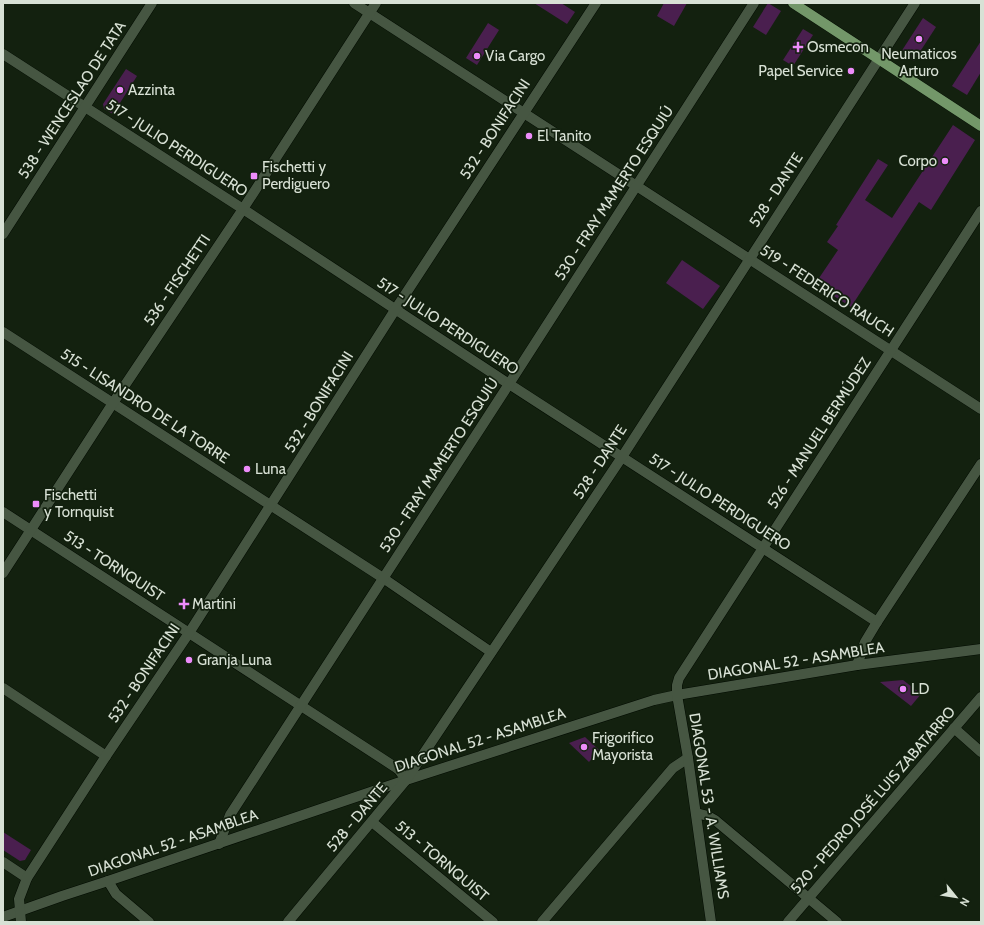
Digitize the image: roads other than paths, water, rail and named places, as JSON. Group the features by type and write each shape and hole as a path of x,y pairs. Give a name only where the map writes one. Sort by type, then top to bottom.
{"main road":[{"path":"793,3 981,126"}],"street":[{"name":"538 - WENCESLAO DE TATA","path":"3,234 152,3"},
{"name":"519 - FEDERICO RAUCH","path":"354,3 981,408"},
{"name":"536 - FISCHETTI","path":"3,573 113,403 243,209 376,3"},
{"name":"532 - BONIFACINI","path":"20,917 20,899 27,878 106,756 189,633 395,310 596,3"},
{"name":"530 - FRAY MAMERTO ESQUIÚ","path":"219,844 230,815 754,3"},
{"name":"528 - DANTE","path":"288,922 406,780 622,457 915,3"},
{"name":"517 - JULIO PERDIGUERO","path":"3,54 877,622"},
{"name":"526 - MANUEL BERMÚDEZ","path":"677,695 677,685 680,678 981,211"},
{"name":"515 - LISANDRO DE LA TORRE","path":"3,332 382,578 491,652"},
{"path":"857,665 865,642 877,622 981,464"},
{"name":"513 - TORNQUIST","path":"3,512 395,767 406,780"},
{"name":"DIAGONAL 52 - ASAMBLEA","path":"3,917 20,917 62,896 406,780 654,700 857,665 981,649"},
{"path":"3,688 106,756"},
{"name":"DIAGONAL 53 - A. WILLIAMS","path":"677,695 688,758 711,922"},
{"name":"520 - PEDRO JOSÉ LUIS ZABATARRO","path":"788,922 981,697"},
{"path":"954,728 981,752"},
{"path":"542,922 673,768 688,758"},
{"path":"696,813 708,816 715,820 837,922"},
{"name":"513 - TORNQUIST","path":"372,822 493,922"},
{"path":"3,862 27,878"},
{"path":"108,881 116,894 149,922"}],"place":[{"name":"Neumaticos Arturo","path":"919,39"},
{"name":"Osmecon","path":"798,47"},
{"name":"Via Cargo","path":"477,56"},
{"name":"Papel Service","path":"851,71"},
{"name":"Azzinta","path":"120,90"},
{"name":"El Tanito","path":"529,136"},
{"name":"Corpo","path":"945,161"},
{"name":"Fischetti y Perdiguero","path":"254,176"},
{"name":"Luna","path":"247,469"},
{"name":"Fischetti y Tornquist","path":"36,504"},
{"name":"Martini","path":"184,604"},
{"name":"Granja Luna","path":"189,660"},
{"name":"LD","path":"903,689"},
{"name":"Frigorifico Mayorista","path":"584,747"}]}
